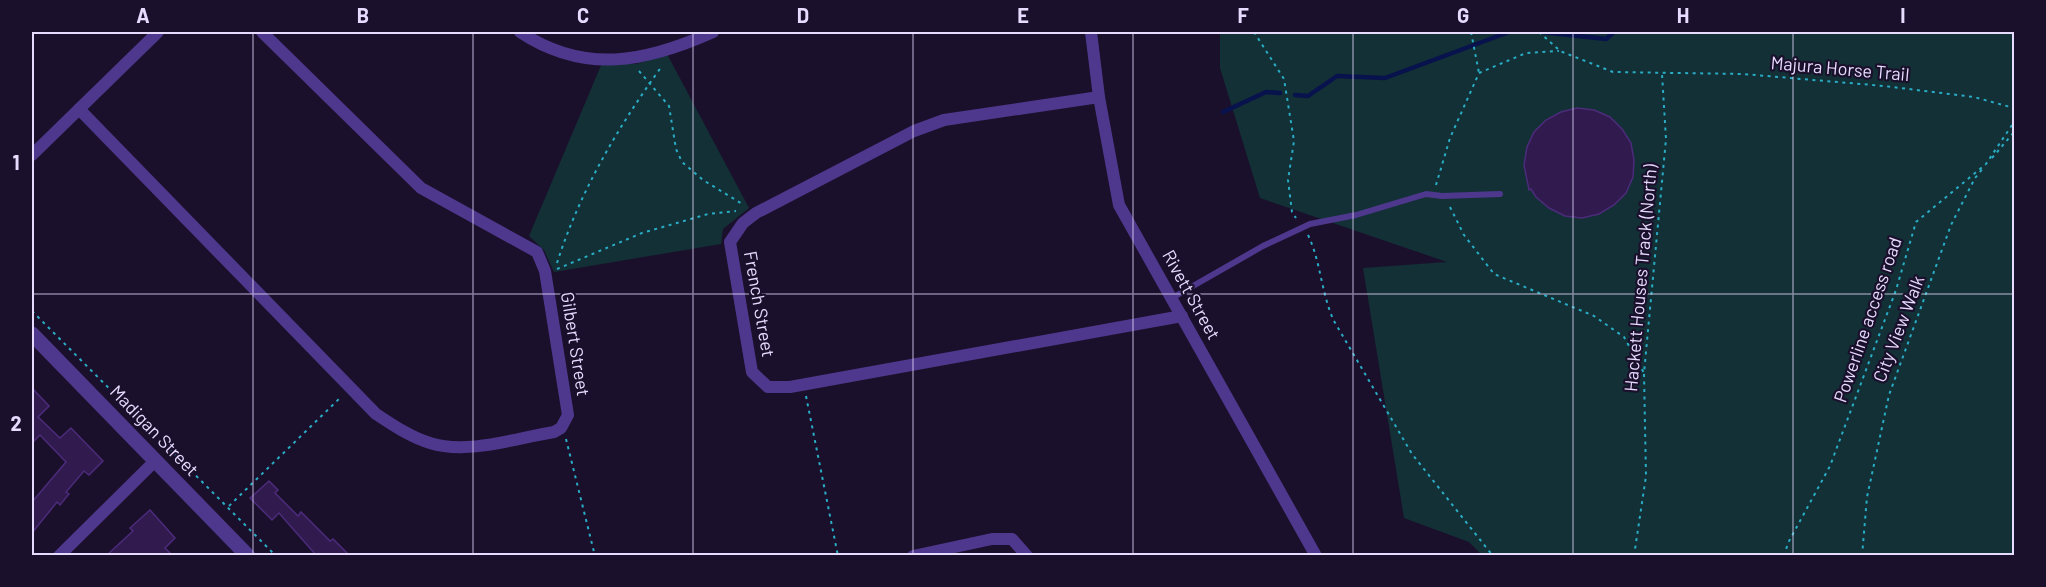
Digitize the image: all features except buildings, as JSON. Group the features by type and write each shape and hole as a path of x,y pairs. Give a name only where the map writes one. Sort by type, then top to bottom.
{"street":[{"path":"32,155 158,32"},
{"name":"Gilbert Street","path":"262,32 400,170 421,188 537,252 551,273 568,415 563,425"},
{"path":"520,32 560,53 579,57 629,59 675,47 713,32"},
{"name":"Rivett Street","path":"1091,32 1099,97 1119,205 1316,555"},
{"name":"French Street","path":"1099,97 944,120 903,137 756,213 743,223 730,242 752,372 768,387 804,385 1182,316"},
{"path":"79,109 376,414 407,434 431,444 465,447 554,432 563,425"},
{"name":"Madigan Street","path":"32,334 248,555"},
{"path":"59,555 155,461"},
{"path":"913,555 992,539 1012,539 1027,555"}],"lane":[{"path":"1172,298 1263,246 1304,227 1356,215 1426,194 1442,196 1500,194"}],"path":[{"path":"1254,32 1284,79 1294,141 1288,180 1292,212 1304,227 1316,253 1324,300 1412,454 1493,555"},
{"path":"1471,32 1479,73 1450,138 1436,187 1454,212 1464,235 1494,274 1594,316 1624,337 1644,373"},
{"path":"1539,32 1560,51"},
{"path":"551,273 579,201 628,114 675,47"},
{"path":"1479,73 1526,53 1560,51"},
{"name":"Majura Horse Trail","path":"1560,51 1613,72 1743,74 1884,86 1974,97 2014,108"},
{"path":"551,273 642,233 708,214 748,208 682,162 676,149 669,106 629,59"},
{"name":"Hackett Houses Track (North)","path":"1634,555 1646,476 1644,373 1666,139 1662,74"},
{"name":"Powerline access road","path":"1784,555 1788,543 1830,466 1896,290 1916,222 1986,164 2014,122"},
{"name":"City View Walk","path":"1862,555 1867,497 1888,395 1951,225 1975,178 2014,132"},
{"path":"32,311 276,555"},
{"path":"804,385 838,555"},
{"path":"229,506 349,388"},
{"path":"563,425 596,555"}],"green space":[{"path":"1220,32 2014,32 2014,555 1482,555 1469,542 1404,518 1363,268 1447,262 1260,198 1220,68"},
{"path":"667,54 749,208 723,229 721,244 554,272 544,250 529,236 602,63 636,64"}],"waterway":[{"path":"1295,95 1308,96 1337,76 1385,78 1509,32"},
{"path":"1542,32 1606,39 1614,32"},
{"path":"1223,112 1266,92 1280,93"}]}
